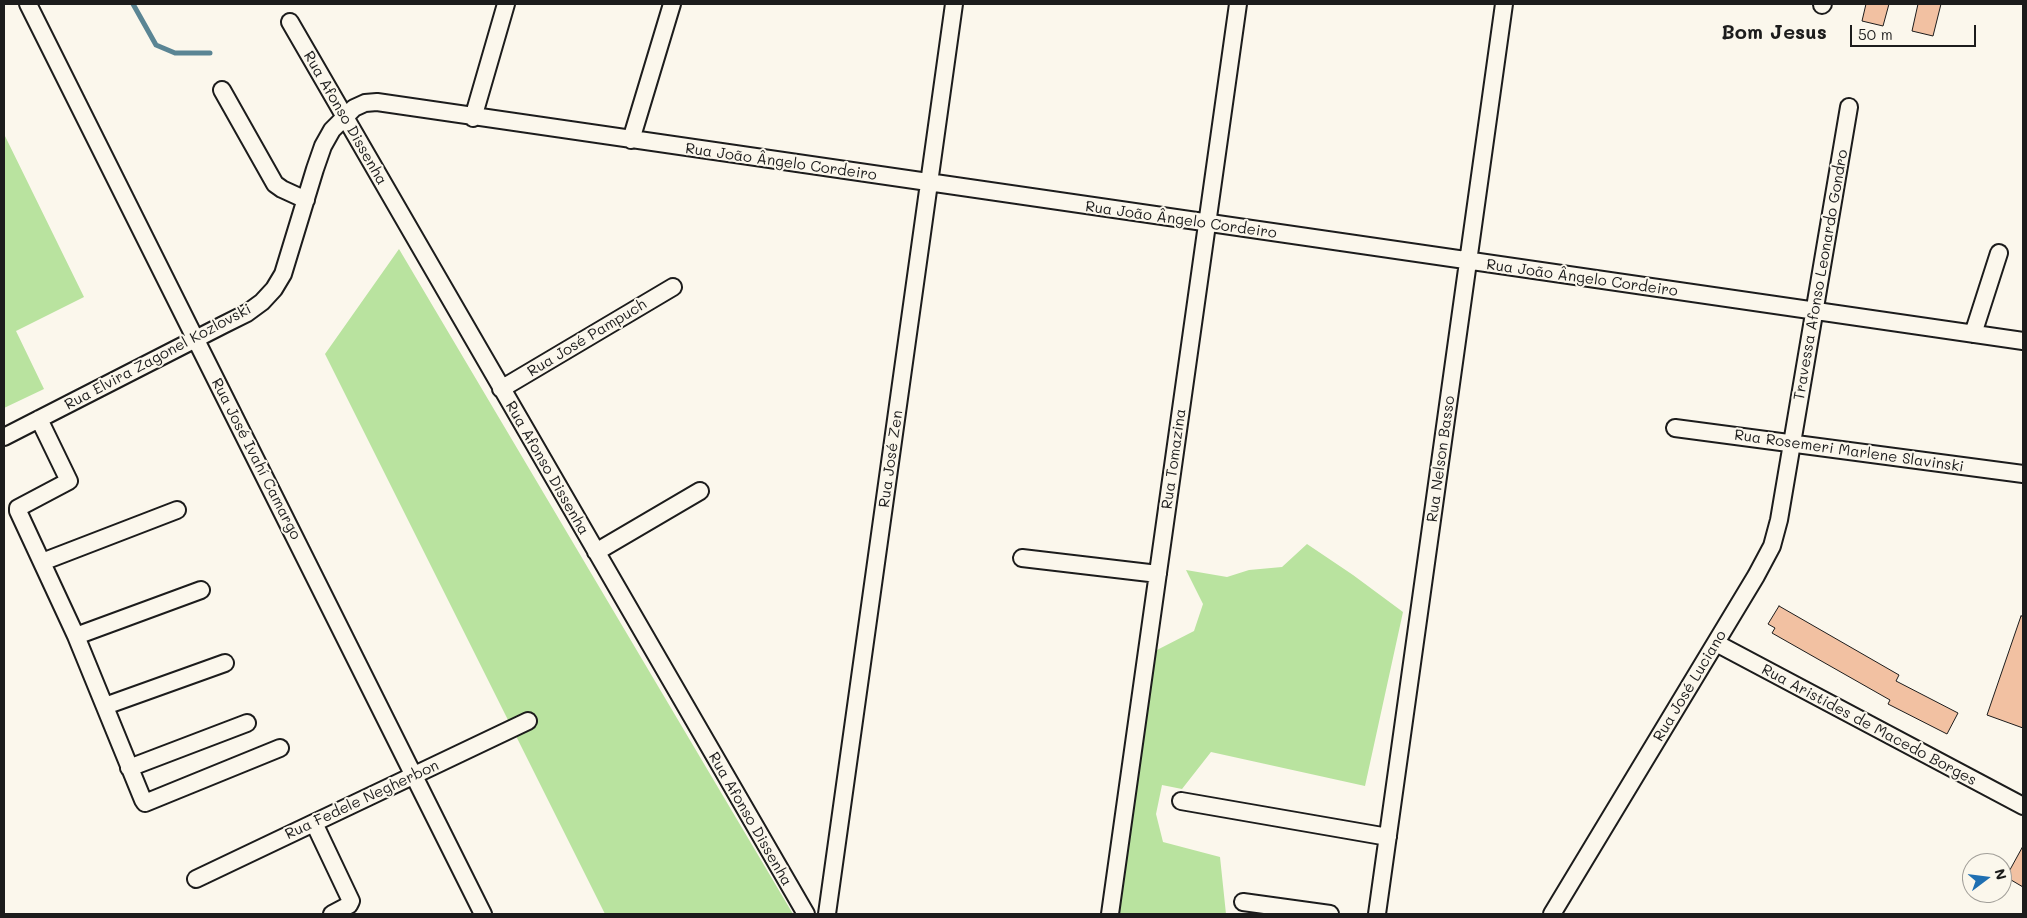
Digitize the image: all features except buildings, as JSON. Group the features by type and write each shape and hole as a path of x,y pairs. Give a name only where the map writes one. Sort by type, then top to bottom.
{"street":[{"name":"Rua José Ivahí Camargo","path":"28,4 484,914"},
{"path":"473,118 506,4"},
{"path":"631,140 672,4"},
{"name":"Rua José Zen","path":"827,914 954,4"},
{"name":"Rua Tomazina","path":"1110,914 1238,4"},
{"name":"Rua Nelson Basso","path":"1377,914 1504,4"},
{"name":"Rua Afonso Dissenha","path":"290,22 806,914"},
{"path":"222,90 275,184 306,200"},
{"name":"Rua João Ângelo Cordeiro","path":"343,116 365,103 377,102 473,118 2023,341"},
{"name":"Travessa Afonso Leonardo Gondro","path":"1792,444 1849,107"},
{"name":"Rua Elvira Zagonel Kozlovski","path":"4,437 247,313 262,302 274,289 286,265 323,146 343,116"},
{"path":"1973,334 1998,253"},
{"name":"Rua José Pampuch","path":"501,389 673,286"},
{"path":"39,419 69,481 17,510 76,636 129,768 146,803 280,748"},
{"name":"Rua Rosemeri Marlene Slavinski","path":"1675,428 2023,474"},
{"name":"Rua José Luciano","path":"1552,914 1716,643 1772,546 1779,520 1792,444"},
{"path":"596,552 700,491"},
{"path":"42,562 177,510"},
{"path":"1022,558 1158,574"},
{"path":"76,636 201,590"},
{"name":"Rua Aristides de Macedo Borges","path":"1716,643 2023,806"},
{"path":"105,706 224,663"},
{"name":"Rua Fedele Negherbon","path":"196,879 528,721"},
{"path":"129,768 247,723"},
{"path":"1182,801 1388,837"},
{"path":"314,823 351,901 350,905 332,914"},
{"path":"1243,902 1330,914"}],"green space":[{"path":"4,134 84,297 16,331 44,389 4,408"},
{"path":"399,249 793,914 605,914 325,354"},
{"path":"1307,544 1403,612 1365,786 1211,752 1182,789 1162,785 1156,814 1163,842 1220,857 1226,914 1117,914 1155,651 1194,631 1203,604 1186,570 1227,577 1249,570 1282,567"}],"waterway":[{"path":"133,4 156,45 175,53 210,53"}],"district":[{"name":"Bom Jesus","path":"1774,33"}]}
